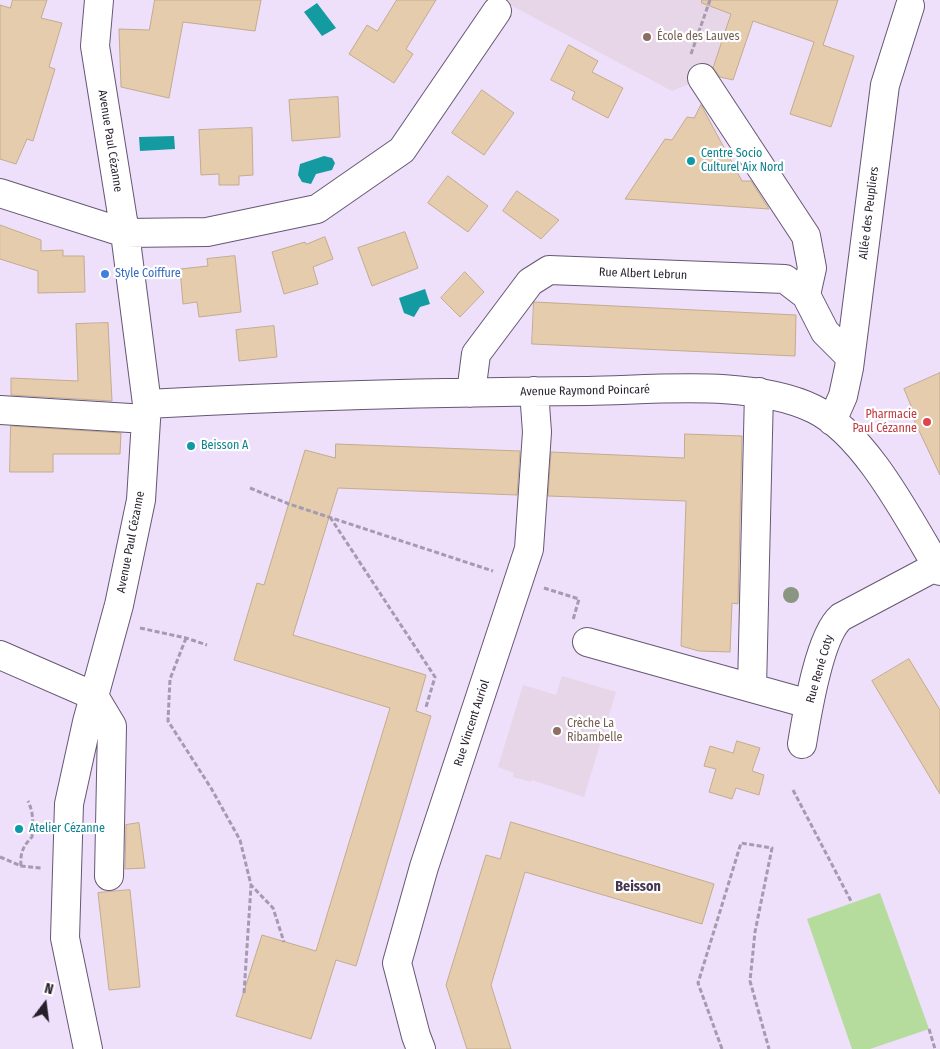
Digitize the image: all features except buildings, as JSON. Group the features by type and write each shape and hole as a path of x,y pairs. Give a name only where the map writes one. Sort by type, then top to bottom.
{"street":[{"name":"Avenue Paul Cézanne","path":"88,1049 65,938 69,804 94,696 119,605 141,500 146,411 125,233 95,46 99,0"},
{"name":"Allée des Peupliers","path":"832,421 843,396 850,357 886,85 910,6"},
{"path":"0,193 125,233 207,232 317,209 402,150 497,10"},
{"path":"702,78 806,236 812,268 806,295"},
{"name":"Rue Albert Lebrun","path":"471,393 476,354 530,282 549,270 785,279 806,295 825,332 850,357"},
{"name":"Avenue Raymond Poincaré","path":"0,410 146,411 534,391 726,390 759,392 808,407 832,421 859,447 884,481 938,568"},
{"name":"Rue Vincent Auriol","path":"421,1049 397,963 507,576 529,549 537,432 534,391"},
{"path":"752,688 759,392"},
{"name":"Rue René Coty","path":"802,744 809,704 825,643 834,623 938,568"},
{"path":"587,642 809,704"},
{"path":"0,655 94,696 112,726 108,876"}],"path":[{"path":"702,78 689,59 710,0"},
{"path":"250,488 289,504 578,599"},
{"path":"329,516 435,676 426,707"},
{"path":"164,633 207,645"},
{"path":"186,638 170,679 168,721 211,788 240,840 251,885 244,993"},
{"path":"793,790 852,903"},
{"path":"21,866 20,854 25,844 32,837 33,813 28,801"},
{"path":"722,1049 698,983 741,843 772,848 755,932 750,981 769,1049"},
{"path":"0,857 21,866 48,868 66,866"},
{"path":"251,885 273,908 284,942"},
{"path":"929,1029 935,1049"}],"shaded area":[{"name":"École des Lauves","path":"501,0 736,0 711,75 672,91"},
{"path":"317,3 336,28 322,36 304,12"},
{"path":"174,136 175,149 140,151 139,137"},
{"path":"324,156 332,158 335,163 332,170 316,174 311,184 302,182 298,175 300,164"},
{"path":"425,289 430,304 420,307 414,317 404,313 399,298"},
{"name":"Crèche La Ribambelle","path":"562,676 616,692 584,797 532,780 531,782 513,777 514,773 498,767 523,685 556,695"},
{"path":"880,893 929,1029 870,1049 852,1049 807,919"}],"place":[{"name":"École des Lauves","path":"647,37"},
{"name":"Centre Socio Culturel Aix Nord","path":"691,161"},
{"name":"Style Coiffure","path":"105,274"},
{"name":"Pharmacie Paul Cézanne","path":"927,422"},
{"name":"Beisson A","path":"191,446"},
{"name":"Crèche La Ribambelle","path":"557,731"},
{"name":"Atelier Cézanne","path":"19,829"}],"district":[{"name":"Beisson","path":"638,887"}]}
